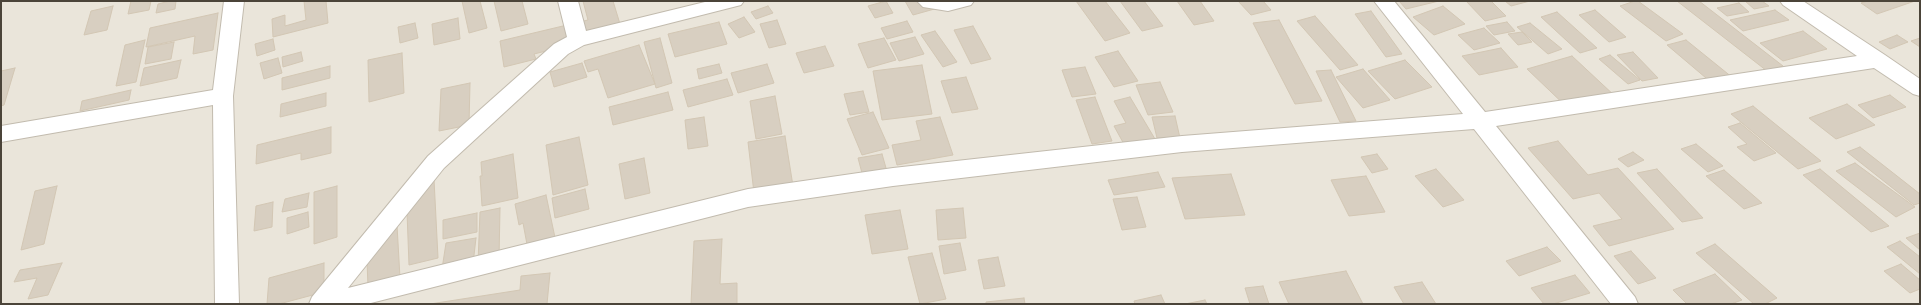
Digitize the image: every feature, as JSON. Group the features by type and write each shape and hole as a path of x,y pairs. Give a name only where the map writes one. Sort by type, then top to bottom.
{"street":[{"path":"227,304 223,96 234,1"},
{"path":"568,1 578,40"},
{"path":"321,304 436,162 561,49 578,40 734,1"},
{"path":"928,1 930,3 948,5 964,1"},
{"path":"1384,1 1626,304"},
{"path":"1790,1 1920,89"},
{"path":"326,304 748,198 893,177 1182,144 1479,120 1878,60"},
{"path":"1,134 223,96"}],"shaded area":[{"path":"1,1 1920,1 1920,304 1,304"}],"building":[{"path":"131,1 151,1 149,10 128,14"},
{"path":"176,1 175,9 156,13 158,4"},
{"path":"304,1 326,1 328,23 273,37 272,19 285,15 285,26 306,20"},
{"path":"462,1 480,1 487,28 469,33"},
{"path":"494,1 522,1 528,24 501,31"},
{"path":"583,1 613,1 620,24 574,44 534,54 536,59 504,67 500,41 588,20"},
{"path":"886,1 893,13 875,18 868,6"},
{"path":"905,1 934,1 938,8 913,15"},
{"path":"1076,1 1105,1 1130,33 1105,41"},
{"path":"1120,1 1144,1 1163,26 1142,31"},
{"path":"1177,1 1200,1 1214,21 1194,25"},
{"path":"1238,1 1263,1 1271,10 1251,15"},
{"path":"1399,1 1439,1 1406,9"},
{"path":"1466,1 1491,1 1506,16 1485,21"},
{"path":"1505,1 1530,1 1511,6"},
{"path":"1638,1 1683,34 1666,41 1620,6"},
{"path":"1677,1 1699,1 1783,66 1767,71"},
{"path":"1745,1 1762,1 1769,6 1754,9"},
{"path":"1868,1 1915,1 1877,14 1861,3"},
{"path":"1739,3 1749,12 1727,16 1717,8"},
{"path":"113,6 107,30 84,35 91,11"},
{"path":"768,6 773,13 756,19 751,12"},
{"path":"1443,6 1465,24 1434,35 1413,17"},
{"path":"1595,10 1626,37 1609,42 1579,15"},
{"path":"1775,10 1789,20 1743,31 1730,20"},
{"path":"1371,11 1402,54 1386,57 1355,14"},
{"path":"1557,12 1597,48 1580,53 1541,17"},
{"path":"218,13 213,50 193,54 195,36 146,47 150,28"},
{"path":"1315,16 1358,65 1340,70 1297,21"},
{"path":"744,17 755,32 739,38 728,24"},
{"path":"458,18 460,39 434,45 432,24"},
{"path":"777,20 786,44 769,48 760,24"},
{"path":"1279,20 1322,101 1295,104 1253,23"},
{"path":"907,21 913,32 887,39 881,28"},
{"path":"719,22 727,44 675,57 668,34"},
{"path":"1507,22 1515,31 1494,35 1486,26"},
{"path":"415,23 418,38 400,43 398,27"},
{"path":"1530,23 1562,49 1548,54 1517,27"},
{"path":"973,26 991,59 971,64 954,30"},
{"path":"1484,28 1500,43 1474,50 1458,35"},
{"path":"935,31 957,62 943,67 921,35"},
{"path":"1803,31 1827,49 1783,61 1760,43"},
{"path":"1522,32 1532,42 1518,45 1508,34"},
{"path":"1897,35 1908,42 1890,49 1879,42"},
{"path":"915,37 924,54 899,61 890,43"},
{"path":"660,38 672,83 656,88 644,42"},
{"path":"884,38 896,60 868,68 858,44"},
{"path":"1920,38 1920,47 1911,41"},
{"path":"273,39 275,50 257,56 255,44"},
{"path":"145,40 136,82 116,86 125,45"},
{"path":"1686,40 1738,82 1719,89 1667,45"},
{"path":"174,42 171,59 145,64 148,47"},
{"path":"639,45 655,84 608,98 598,69 588,72 584,61"},
{"path":"825,46 834,66 804,73 796,53"},
{"path":"1501,48 1518,67 1479,75 1462,56"},
{"path":"1118,51 1138,81 1114,87 1095,57"},
{"path":"301,52 303,61 283,67 282,57"},
{"path":"1633,52 1658,78 1642,81 1617,55"},
{"path":"402,53 404,93 369,102 368,60"},
{"path":"1610,55 1640,80 1628,84 1599,59"},
{"path":"1572,56 1616,97 1572,112 1527,69"},
{"path":"278,58 282,73 264,79 260,63"},
{"path":"181,60 177,78 140,86 144,68"},
{"path":"1405,60 1432,87 1395,99 1368,71"},
{"path":"582,63 587,77 554,87 550,72"},
{"path":"719,64 722,73 699,79 697,69"},
{"path":"767,64 774,83 738,93 731,73"},
{"path":"922,65 932,114 882,120 873,71"},
{"path":"330,66 330,78 282,90 282,78"},
{"path":"1085,67 1096,94 1072,97 1062,70"},
{"path":"15,68 4,105 1,106 1,71"},
{"path":"1363,69 1390,100 1363,108 1336,77"},
{"path":"1331,70 1356,121 1340,122 1316,71"},
{"path":"966,77 978,109 952,113 941,81"},
{"path":"727,79 733,95 688,107 683,90"},
{"path":"1160,82 1173,112 1148,115 1136,85"},
{"path":"470,83 469,125 439,131 441,89"},
{"path":"131,90 129,100 80,111 82,101"},
{"path":"863,91 869,112 850,115 844,94"},
{"path":"668,92 673,110 613,125 609,107"},
{"path":"326,93 326,106 280,117 281,104"},
{"path":"1890,95 1906,107 1873,118 1858,105"},
{"path":"775,96 782,134 756,139 750,101"},
{"path":"1095,97 1112,141 1092,144 1076,100"},
{"path":"1130,97 1155,139 1125,146 1114,126 1126,123 1114,101"},
{"path":"1847,104 1875,125 1836,139 1809,118"},
{"path":"1753,106 1821,161 1798,169 1731,114"},
{"path":"873,112 889,148 862,155 847,119"},
{"path":"1175,116 1180,138 1157,138 1152,117"},
{"path":"704,117 708,146 688,149 685,120"},
{"path":"940,117 953,155 897,165 892,145 921,140 916,121"},
{"path":"1740,123 1776,153 1754,161 1737,147 1747,144 1728,127"},
{"path":"331,127 331,153 301,160 301,153 256,164 257,145"},
{"path":"785,136 793,186 754,193 748,142"},
{"path":"579,137 588,185 553,195 546,145"},
{"path":"1558,141 1588,175 1618,168 1674,229 1609,246 1593,226 1622,219 1599,193 1573,199 1528,148"},
{"path":"1696,144 1723,166 1708,172 1681,149"},
{"path":"1860,147 1920,194 1920,203 1914,205 1847,152"},
{"path":"1633,152 1644,160 1628,167 1618,159"},
{"path":"513,154 518,198 482,206 480,176 482,176 481,162"},
{"path":"882,154 886,168 862,173 858,158"},
{"path":"1377,154 1388,169 1372,173 1361,157"},
{"path":"644,158 650,193 625,199 619,164"},
{"path":"1855,163 1915,207 1896,217 1836,171"},
{"path":"1436,169 1464,200 1443,207 1415,176"},
{"path":"1657,169 1703,218 1682,222 1637,173"},
{"path":"1820,169 1889,226 1871,232 1803,175"},
{"path":"1724,170 1762,203 1744,209 1706,176"},
{"path":"1158,172 1165,187 1114,195 1108,180"},
{"path":"1231,174 1245,215 1185,219 1172,178"},
{"path":"1366,176 1385,212 1349,216 1331,180"},
{"path":"434,179 438,258 409,265 406,185"},
{"path":"57,186 44,244 21,250 35,191"},
{"path":"337,186 337,237 314,244 314,192"},
{"path":"585,189 589,209 555,218 552,198"},
{"path":"309,193 307,207 282,212 285,199"},
{"path":"546,195 557,247 529,255 523,223 519,225 515,204"},
{"path":"1137,197 1146,227 1122,230 1113,199"},
{"path":"273,202 272,227 254,231 256,206"},
{"path":"500,208 499,259 478,263 480,212"},
{"path":"963,208 966,238 938,240 936,210"},
{"path":"900,210 908,249 872,254 865,215"},
{"path":"308,212 309,227 287,234 287,218"},
{"path":"477,213 477,232 443,239 443,220"},
{"path":"397,225 400,278 368,287 366,234"},
{"path":"1920,233 1920,250 1906,238"},
{"path":"476,238 473,264 442,269 446,243"},
{"path":"722,239 720,284 737,283 737,304 691,304 694,241"},
{"path":"1900,241 1920,257 1920,274 1887,247"},
{"path":"960,243 966,270 944,274 939,246"},
{"path":"1715,244 1777,298 1765,304 1754,304 1696,253"},
{"path":"1547,247 1561,261 1519,276 1506,261"},
{"path":"1631,251 1656,278 1638,284 1614,256"},
{"path":"932,253 946,299 920,304 908,257"},
{"path":"998,257 1005,286 984,289 978,260"},
{"path":"62,263 48,295 28,299 37,278 14,282 20,270"},
{"path":"324,263 324,292 279,304 267,304 269,278"},
{"path":"1901,264 1920,280 1920,289 1910,293 1884,271"},
{"path":"1346,271 1363,304 1289,304 1279,282"},
{"path":"550,273 547,304 430,304 520,290 521,276"},
{"path":"1715,274 1742,300 1731,304 1687,304 1673,290"},
{"path":"1575,275 1590,293 1553,304 1544,304 1531,288"},
{"path":"1422,282 1436,304 1404,304 1394,287"},
{"path":"1263,286 1269,304 1250,304 1245,288"},
{"path":"1161,295 1165,304 1135,304 1134,301"},
{"path":"1024,298 1025,304 986,304 986,302"},
{"path":"1205,300 1207,304 1185,304"}]}
